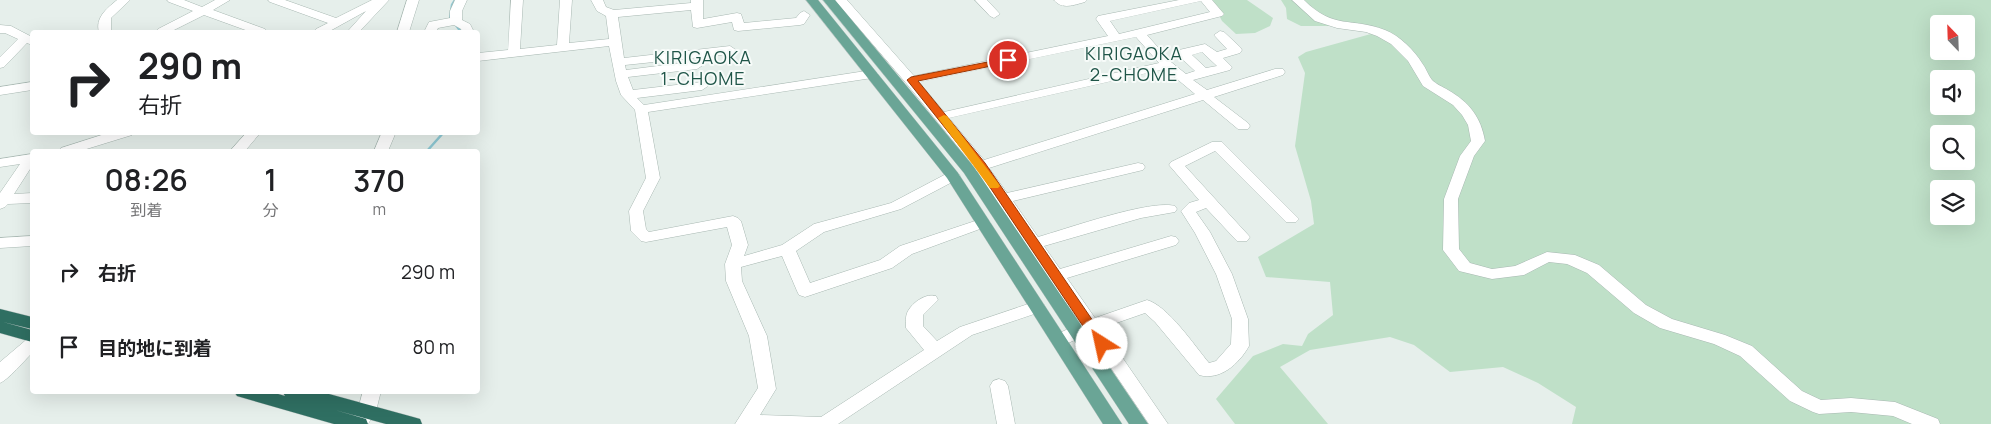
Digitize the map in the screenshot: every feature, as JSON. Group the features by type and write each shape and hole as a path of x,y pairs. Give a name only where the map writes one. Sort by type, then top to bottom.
{"highway":[{"path":"0,315 30,323"},
{"path":"0,328 30,336"},
{"path":"256,394 360,421 413,424"},
{"path":"298,394 360,421"}],"main road":[{"path":"812,0 953,176 1113,424"},
{"path":"829,0 975,168 1084,329 1139,424"}],"street":[{"path":"104,30 102,26 104,18 124,0"},
{"path":"173,0 256,30"},
{"path":"168,30 224,0"},
{"path":"274,0 337,22"},
{"path":"323,30 362,8 382,0"},
{"path":"355,30 382,0"},
{"path":"404,30 413,0"},
{"path":"456,21 456,11 461,0"},
{"path":"514,53 517,0"},
{"path":"563,48 566,0"},
{"path":"597,0 601,9 612,14 697,3 697,24 737,17 738,27 800,21 804,14"},
{"path":"842,0 942,116 975,168 1003,199 1034,244 1055,276 1084,329 1159,424"},
{"path":"981,0 994,14"},
{"path":"1060,0 1063,3 1081,0"},
{"path":"1116,38 1102,19 1196,0"},
{"path":"911,80 1116,38 1218,14 1206,0"},
{"path":"1298,0 1321,21 1333,26 1366,28 1383,34 1414,61 1429,84 1466,109 1476,126 1478,141 1467,156 1451,199 1451,250 1465,267 1492,274 1518,271 1547,257 1569,259 1593,269 1640,309 1666,324 1719,339 1746,351 1796,396 1819,407 1851,405 1895,410 1931,424"},
{"path":"612,14 614,42 628,95 636,107 641,109 872,74"},
{"path":"431,30 433,25 456,21 466,27 467,30"},
{"path":"0,29 29,39"},
{"path":"1139,33 1167,65 1243,126"},
{"path":"1214,57 1236,50 1220,35"},
{"path":"0,64 29,39"},
{"path":"480,57 614,42"},
{"path":"1185,78 1204,73 1226,67 1205,48 1183,53 1204,73"},
{"path":"621,68 696,54 730,50"},
{"path":"621,68 697,65"},
{"path":"942,116 1167,65"},
{"path":"975,168 1279,72"},
{"path":"0,91 30,86"},
{"path":"628,95 702,86"},
{"path":"641,109 653,178 636,211 639,231 646,237 733,221 740,245 733,264 734,281 758,336 766,389 745,423"},
{"path":"72,149 118,135"},
{"path":"239,149 253,135"},
{"path":"382,149 389,135"},
{"path":"1242,237 1176,165 1217,145 1292,219"},
{"path":"0,163 30,158"},
{"path":"1003,199 1138,167"},
{"path":"2,202 26,174"},
{"path":"733,264 787,249 819,228 896,206 953,176"},
{"path":"2,202 30,198"},
{"path":"1059,340 1147,306 1161,318 1205,370 1221,367 1240,346 1240,319 1224,274 1202,232 1188,211 1194,206 1209,202"},
{"path":"1034,244 1140,213 1170,209"},
{"path":"787,249 804,291 886,264 906,250 983,223"},
{"path":"0,243 30,241"},
{"path":"1055,276 1171,241"},
{"path":"930,300 915,313 914,328 936,351"},
{"path":"745,423 824,424 966,331 1037,308"},
{"path":"2,366 30,345"},
{"path":"999,386 1006,424"},
{"path":"360,421 371,394"}],"green space":[{"path":"1211,0 1247,0 1273,18 1270,26 1255,33 1236,34 1222,21"},
{"path":"1281,0 1991,0 1991,424 1572,424 1576,407 1538,383 1503,367 1450,372 1414,345 1390,337 1310,350 1280,367 1328,424 1235,424 1216,399 1253,356 1283,344 1302,346 1308,334 1333,315 1330,282 1266,277 1258,257 1314,224 1311,201 1295,146 1305,73 1298,57 1306,52 1378,32 1375,26 1301,26 1287,19 1286,8"}],"waterway":[{"path":"450,20 452,5 455,0"},
{"path":"456,25 460,30"},
{"path":"429,149 441,135"}],"slow traffic":[{"path":"944,118 994,186"}],"district":[{"name":"KIRIGAOKA 2-CHOME","path":"1134,64"},
{"name":"KIRIGAOKA 1-CHOME","path":"703,68"}],"route":[{"path":"1008,60 911,80 981,166 1102,344"}]}
